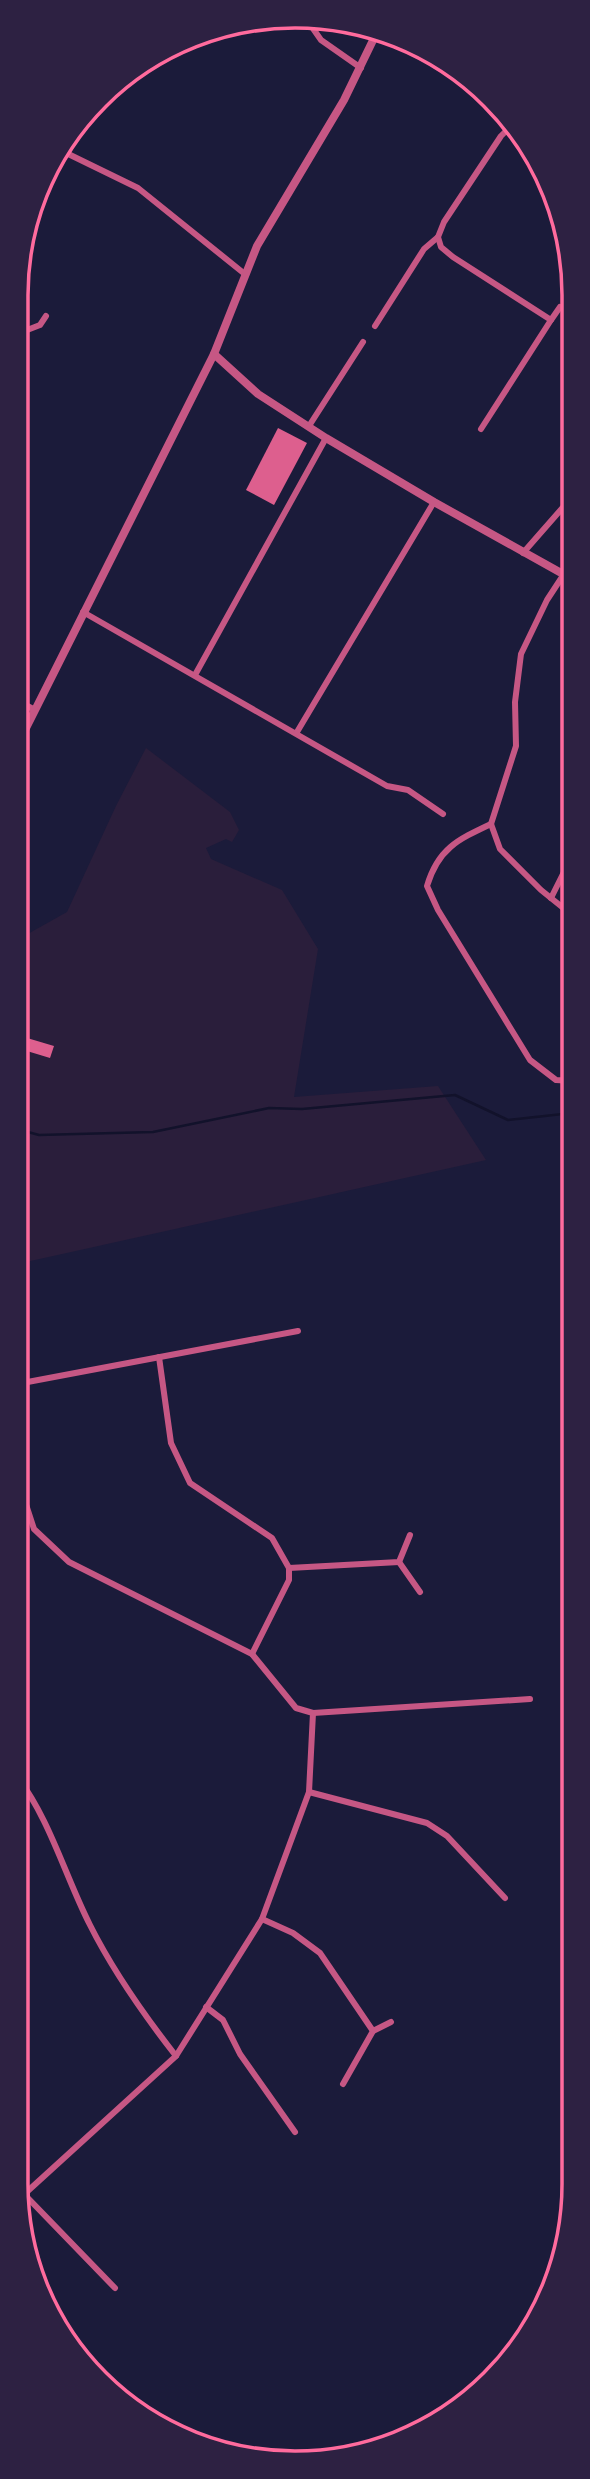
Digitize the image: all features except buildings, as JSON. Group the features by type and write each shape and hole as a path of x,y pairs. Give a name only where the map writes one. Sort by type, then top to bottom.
{"street":[{"path":"313,29 321,40 361,68"},
{"path":"28,724 214,354 257,246 361,68 374,40"},
{"path":"375,326 424,249 438,237 444,222 506,131"},
{"path":"68,154 138,188 246,275"},
{"path":"438,237 441,247 453,257 551,320"},
{"path":"481,429 560,307"},
{"path":"28,329 40,324 46,316"},
{"path":"309,426 363,342"},
{"path":"214,354 258,394 326,438 562,573"},
{"path":"194,675 326,438"},
{"path":"297,732 434,502"},
{"path":"523,553 562,508"},
{"path":"562,584 541,612 521,654 515,702 516,746 491,824 500,849 562,907"},
{"path":"83,612 297,732 387,786 408,790 443,814"},
{"path":"28,706 35,710"},
{"path":"491,824 465,836 435,861 427,886 438,910 530,1060 556,1080 562,1081"},
{"path":"551,898 562,876"},
{"path":"28,1382 298,1331"},
{"path":"159,1357 171,1443 190,1483 272,1538 289,1568 289,1580 252,1654"},
{"path":"28,1511 34,1529 69,1562 252,1654 296,1709 313,1713 530,1699"},
{"path":"399,1562 410,1535"},
{"path":"289,1568 399,1562"},
{"path":"399,1562 420,1592"},
{"path":"28,2189 176,2056 262,1919 309,1792 313,1713"},
{"path":"309,1792 427,1823 447,1836 505,1898"},
{"path":"28,1794 43,1820 90,1925 150,2023 176,2056"},
{"path":"262,1919 293,1933 320,1953 373,2031"},
{"path":"206,2007 223,2020 240,2054 295,2132"},
{"path":"342,2084 373,2031 391,2022"},
{"path":"29,2204 115,2288"}],"shaded area":[{"path":"146,748 230,812 239,830 232,842 226,839 206,848 211,859 282,890 318,949 294,1097 438,1086 486,1160 28,1262 28,934 67,912"}],"waterway":[{"path":"28,1132 39,1135 153,1132 269,1108 302,1109 455,1095 508,1120 562,1114"}]}
